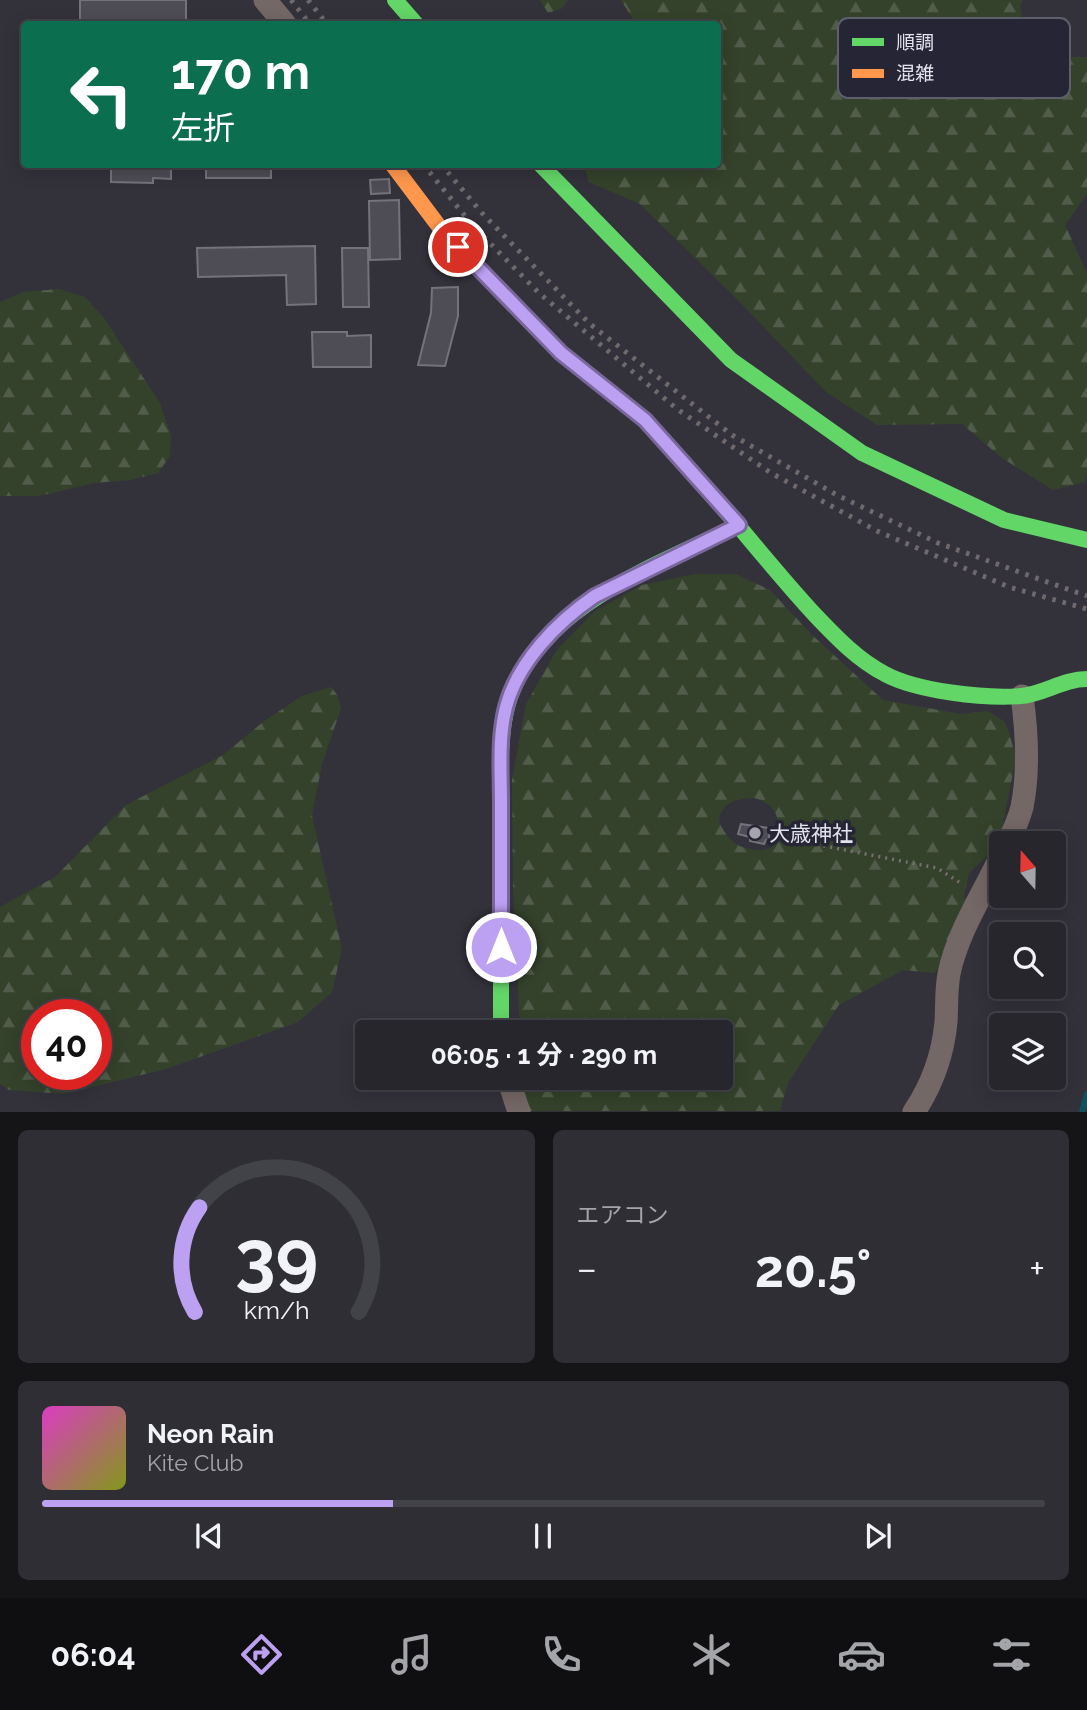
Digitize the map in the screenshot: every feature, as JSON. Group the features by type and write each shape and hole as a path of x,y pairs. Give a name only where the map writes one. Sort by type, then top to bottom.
{"main road":[{"path":"395,0 413,21"},
{"path":"395,168 441,229 561,353 645,420 739,525 788,586 847,648 886,675 959,694 1022,696 1072,679 1087,679"},
{"path":"544,168 731,360 862,453 1004,520 1087,540"},
{"path":"501,1020 501,752 506,708 513,689 544,642 578,608 595,596 739,525"}],"street":[{"path":"265,0 282,21"},
{"path":"1012,831 1022,806 1026,764 1026,721 1022,696"},
{"path":"914,1111 930,1085 940,1057 946,1023 948,975 958,944 989,882"},
{"path":"512,1090 519,1111"}],"path":[{"path":"789,839 937,869 982,897"}],"green space":[{"path":"540,0 568,0 561,9 548,13"},
{"path":"621,0 1023,0 1020,4 1022,18 838,18 838,98 1070,98 1070,57 1087,57 1087,194 1065,225 1087,273 1085,482 1053,490 1002,458 962,424 877,425 826,392 738,300 640,204 589,182 585,168 721,168 721,21 634,21"},
{"path":"59,289 85,297 104,318 160,403 171,436 170,456 158,473 130,480 94,483 39,496 0,496 0,302 23,292"},
{"path":"695,574 736,574 770,590 812,635 883,700 961,714 987,711 1004,721 1009,732 1016,758 1002,828 1000,831 989,831 989,854 969,873 964,895 968,911 951,955 934,973 903,970 839,1005 788,1083 780,1111 525,1111 523,1090 733,1090 733,1020 519,1020 513,886 512,780 526,704 556,651 595,611 642,585","holes":["754,798 766,802 778,819 780,831 777,842 774,846 761,850 736,844 719,822 723,810 730,803 741,799"]},
{"path":"331,687 338,696 341,708 322,764 312,815 342,949 332,992 298,1022 166,1069 112,1082 112,999 21,999 21,1090 79,1090 63,1094 9,1090 0,1084 0,907 55,877 126,805 223,755 263,722 302,696"}],"building":[{"path":"80,0 186,0 186,21 80,21"},
{"path":"111,168 171,168 171,179 153,178 153,183 111,182"},
{"path":"206,168 271,168 271,178 206,178"},
{"path":"389,179 390,193 371,194 370,180"},
{"path":"399,200 400,259 370,260 369,201"},
{"path":"315,246 316,304 287,305 286,275 198,277 197,248"},
{"path":"342,248 368,248 369,307 343,307"},
{"path":"458,287 458,316 445,366 418,365 431,313 432,288"},
{"path":"312,332 347,332 347,336 371,335 371,367 313,367"},
{"name":"大歳神社","path":"741,824 769,828 769,841 766,840 764,844 750,841 750,837 738,834"}],"waterway":[{"path":"1082,1112 1087,1094"}],"railway":[{"path":"291,0 308,21"},
{"path":"308,0 325,21"},
{"path":"426,168 473,226 539,293 677,409 771,473 877,531 1009,587 1087,609"},
{"path":"444,168 481,212 590,324 732,435 837,495 938,543 1087,596"}],"traffic: fast":[{"path":"395,0 413,21"},
{"path":"544,168 731,360 862,453 1004,520 1087,540"},
{"path":"701,483 824,624 857,655 885,674 932,689 1006,697 1029,695 1070,681 1087,679"},
{"path":"501,1020 501,752 504,722 511,694 527,662 550,635 577,611 641,572 739,525"}],"traffic: slow":[{"path":"395,168 441,229 561,353 645,420 701,483"}],"place":[{"name":"大歳神社","path":"755,833"}],"route":[{"path":"458,247 561,353 645,420 739,525 595,596 578,608 544,642 513,689 506,708 501,752 501,947"}]}
